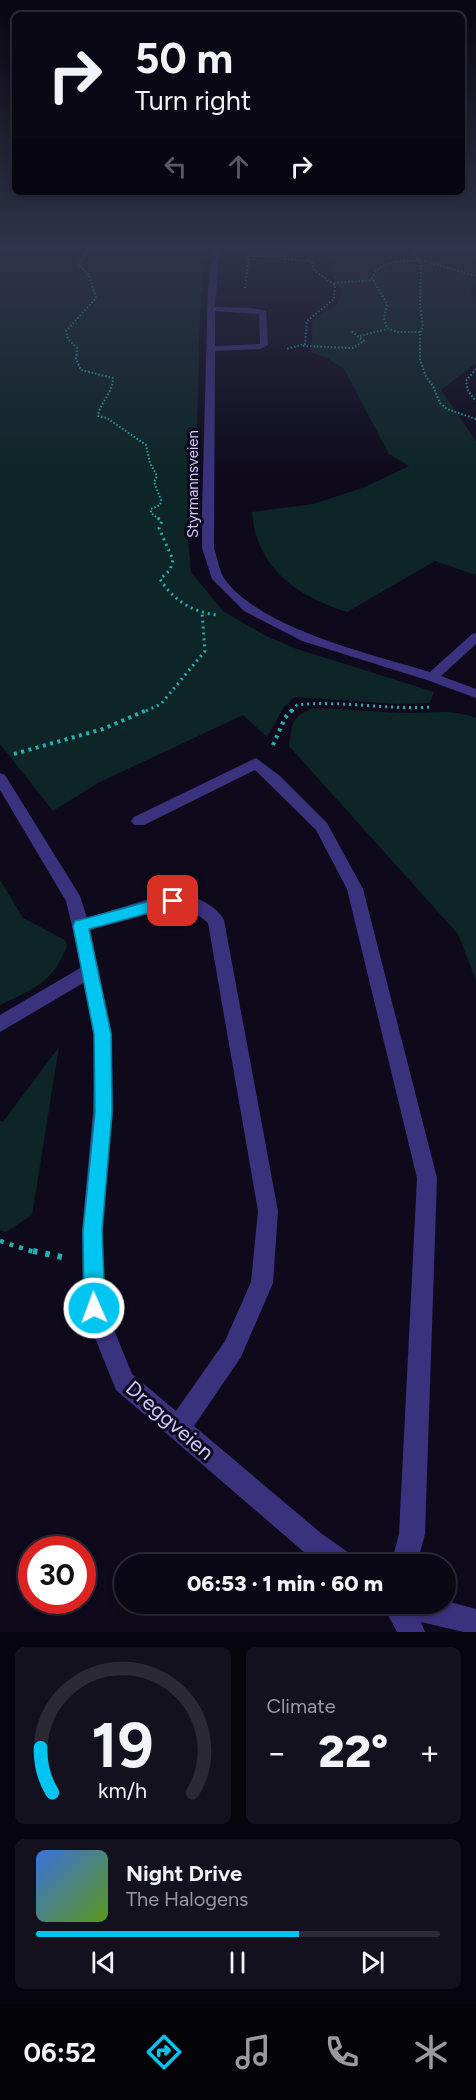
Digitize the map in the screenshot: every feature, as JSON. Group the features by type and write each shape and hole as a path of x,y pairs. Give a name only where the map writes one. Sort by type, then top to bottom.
{"street":[{"name":"Styrmannsveien","path":"212,322 207,512 208,549 218,579 248,608 306,638 432,677 476,694"},
{"path":"211,349 262,346 263,322"},
{"path":"432,677 476,637"},
{"path":"139,821 256,763 322,827 355,889 427,1178 412,1534 407,1554"},
{"name":"Dreggveien","path":"0,778 74,900 91,970 103,1034 103,1112 92,1231 94,1308 124,1382 329,1554"},
{"path":"80,926 173,901 196,905 216,920 268,1210 262,1283 233,1349 178,1428"},
{"path":"0,1024 91,970"},
{"path":"400,1614 412,1632"},
{"path":"444,1614 467,1619 476,1624"}],"path":[{"path":"74,322 66,331 68,339 77,348 76,359 81,370 113,378 110,393 98,408 98,416 107,418 146,445 150,463 157,476 154,482 161,500 160,505 151,509 151,513 162,521 159,528 174,560 170,570 160,579 166,591 202,613 215,616 248,608"},
{"path":"302,346 306,339 307,322"},
{"path":"384,322 387,329"},
{"path":"423,322 420,332 420,359 426,377 433,386 440,403 447,409 476,419"},
{"path":"360,336 387,329 397,332 420,332"},
{"path":"262,346 282,349 302,346 353,348 364,341 360,336 351,332"},
{"path":"476,369 466,381 468,392 476,401"},
{"path":"12,755 104,729 161,704 206,651 202,613"},
{"path":"256,763 276,741 285,718 297,705 316,703 401,709 438,706"},
{"path":"0,1241 41,1254 93,1261"}],"green space":[{"path":"0,322 200,322 195,508 188,539 191,572 223,611 264,635 294,648 434,692 430,703 398,704 295,697 284,707 267,737 243,715 98,783 53,811 0,744"},
{"path":"313,322 476,322 476,363 441,390 476,441 476,575 435,561 347,612 312,598 296,588 271,564 255,532 252,512 313,504 365,487 409,466 389,454 344,369 327,358 311,352"},
{"path":"313,708 402,713 448,712 476,718 476,980 458,934 289,746 294,722 300,715"},
{"path":"0,880 23,918 65,940 67,946 49,976 32,989 0,1005"},
{"path":"59,1047 32,1215 6,1232 0,1230 0,1121 3,1122"}],"route":[{"path":"94,1308 92,1231 103,1112 103,1034 80,926 173,901"}]}
